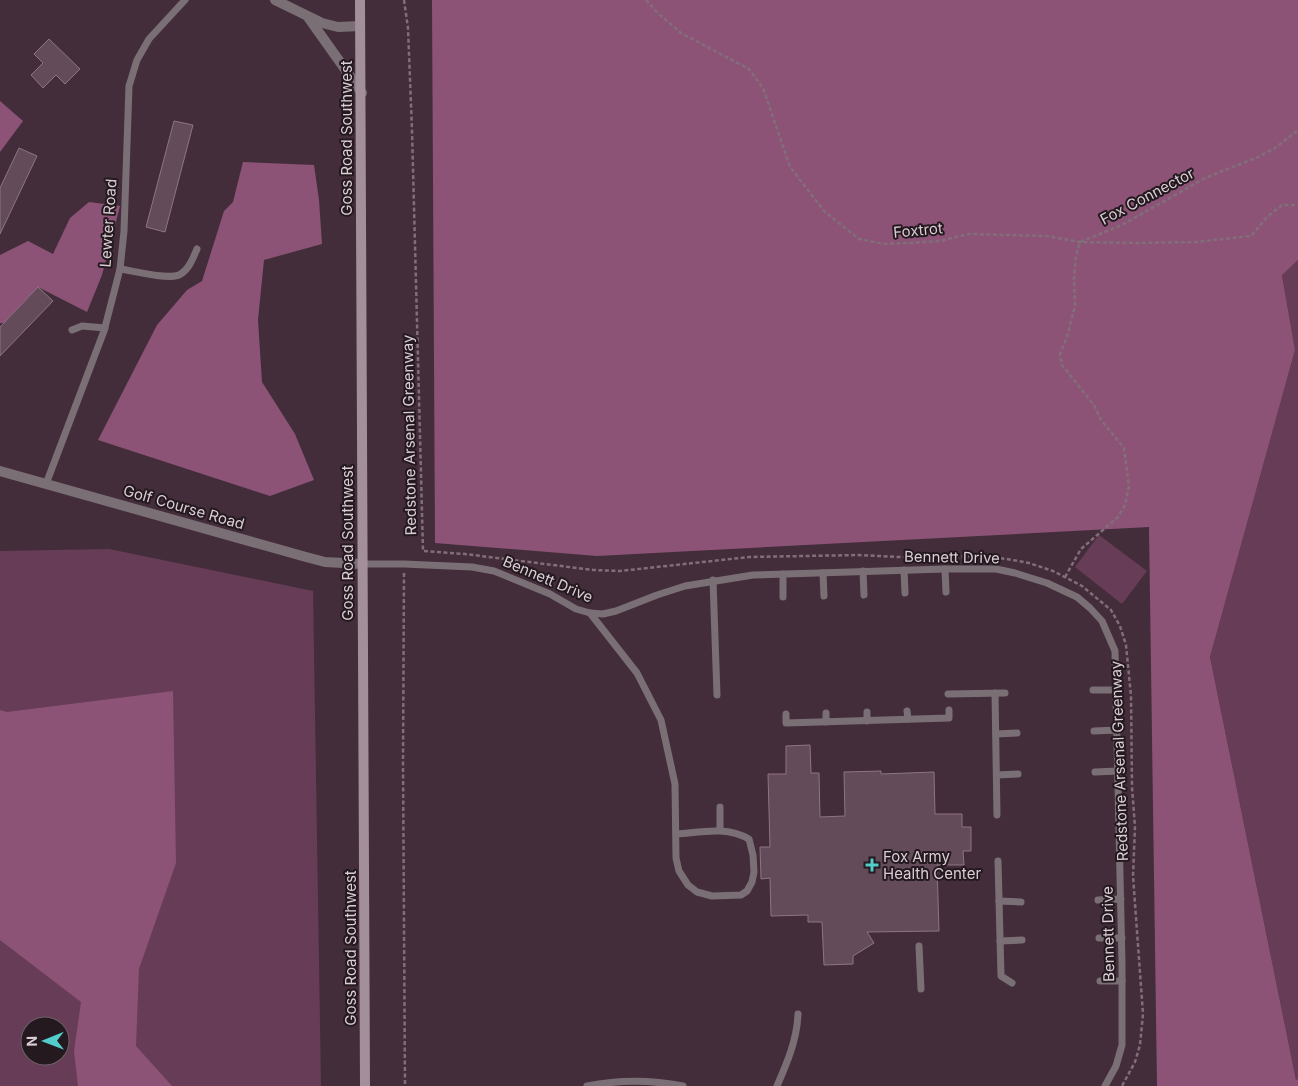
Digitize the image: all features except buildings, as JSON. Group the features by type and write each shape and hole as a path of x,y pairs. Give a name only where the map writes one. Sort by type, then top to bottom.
{"street":[{"path":"275,0 308,17 338,27 360,26"},
{"name":"Goss Road Southwest","path":"360,0 362,93 365,1086"},
{"path":"308,17 362,93"},
{"name":"Golf Course Road","path":"0,471 325,562 362,564"}],"lane":[{"name":"Lewter Road","path":"46,484 82,395 105,328 120,269 124,231 129,86 137,60 149,39 185,0"},
{"path":"120,269 169,277 179,275 192,261 197,249"},
{"path":"72,330 82,326 105,328"},
{"name":"Bennett Drive","path":"362,564 472,567 494,571 518,579 576,609 603,614 616,611 656,595 713,580 753,575 863,571 996,569 1047,583 1077,597 1102,622 1115,651 1122,938 1122,1045 1116,1066 1105,1086"},
{"path":"945,569 946,592"},
{"path":"904,570 905,593"},
{"path":"863,571 864,594"},
{"path":"823,573 824,596"},
{"path":"783,574 783,597"},
{"path":"713,580 717,695"},
{"path":"590,613 637,673 661,720 675,784 676,858 680,871 688,884 697,892 712,896 741,895 747,891 752,882 753,855 749,839 737,833 720,830 677,834"},
{"path":"1093,690 1116,690"},
{"path":"995,693 997,815"},
{"path":"948,694 1005,693"},
{"path":"786,714 786,723 949,718 949,710"},
{"path":"907,711 908,719"},
{"path":"867,712 867,721"},
{"path":"826,713 826,722"},
{"path":"1094,731 1117,730"},
{"path":"996,734 1017,733"},
{"path":"1095,772 1118,771"},
{"path":"996,775 1018,774"},
{"path":"720,807 720,830"},
{"path":"998,861 1001,976 1012,983"},
{"path":"1098,900 1121,899"},
{"path":"999,902 1021,902"},
{"path":"1099,938 1122,938"},
{"path":"1000,941 1022,940"},
{"path":"919,946 921,989"},
{"path":"1100,981 1122,981"},
{"path":"777,1086 798,1029 798,1014"},
{"path":"587,1086 622,1082 647,1082 683,1086"}],"path":[{"name":"Redstone Arsenal Greenway","path":"404,0 408,28 412,130 423,551 465,554 593,570 620,571 749,557 859,555 918,558 976,556 1007,558 1029,563 1082,586 1111,610 1124,636 1131,696 1132,787 1135,827 1133,876 1143,1014 1140,1045 1136,1062 1122,1086"},
{"name":"Foxtrot","path":"646,0 680,33 749,69 763,88 790,167 825,212 859,239 884,244 940,241 969,234 1047,236 1080,242 1196,242 1252,236 1267,217 1282,205 1298,205"},
{"name":"Fox Connector","path":"1080,242 1122,225 1204,178 1258,157 1275,148 1298,130"},
{"path":"1065,577 1081,548 1110,526 1118,517 1125,505 1130,486 1124,448 1102,420 1094,405 1062,365 1060,354 1067,337 1075,306 1076,256 1080,242"},
{"path":"404,564 405,1086"}],"shaded area":[{"path":"432,0 1298,0 1298,260 1282,275 1295,350 1210,657 1298,1086 1157,1086 1149,527 597,556 435,543"},
{"path":"0,101 23,121 0,152"},
{"path":"243,162 314,165 319,200 322,244 264,260 258,320 262,382 295,434 314,480 270,496 98,440 157,325 187,290 202,281 224,211 233,202"},
{"path":"89,202 120,206 102,275 87,312 38,287 4,323 0,323 0,255 28,241 53,254 70,218"},
{"path":"1298,260 1298,1079 1296,1080 1210,657 1295,350 1282,274"},
{"path":"1099,535 1147,571 1122,604 1075,567"},
{"path":"109,549 313,591 321,1086 0,1086 0,551"},
{"path":"173,691 176,863 139,969 136,1046 172,1086 78,1086 74,1051 81,1002 0,940 0,710 7,712"}],"place":[{"name":"Fox Army Health Center","path":"872,865"}]}
